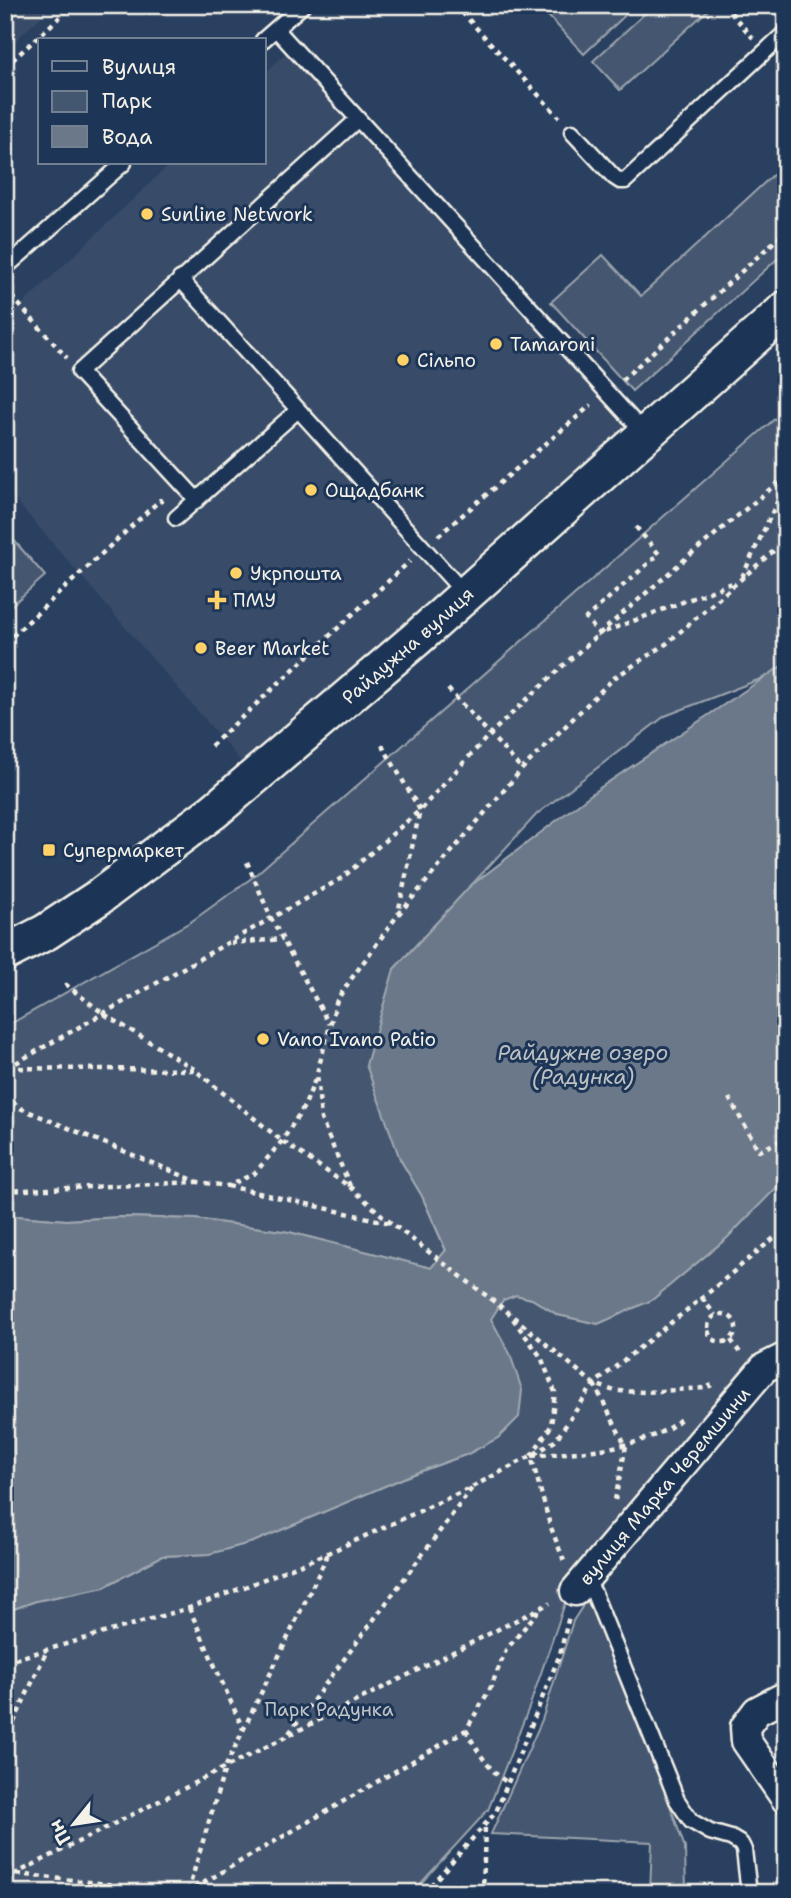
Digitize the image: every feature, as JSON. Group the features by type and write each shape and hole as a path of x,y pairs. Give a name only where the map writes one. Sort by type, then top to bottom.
{"street":[{"name":"Райдужна вулиця","path":"5,953 46,932 99,897 214,811 466,595 786,309"},
{"name":"вулиця Марка Черемшини","path":"577,1588 764,1368 786,1357"},
{"path":"786,1696 757,1711 745,1727 746,1741 786,1799"}],"lane":[{"path":"265,38 303,5"},
{"path":"276,29 645,435"},
{"path":"572,132 614,177 625,181 786,32"},
{"path":"197,500 79,372 358,119"},
{"path":"5,268 123,164"},
{"path":"180,279 466,595"},
{"path":"176,518 298,410"},
{"path":"577,1588 593,1591 677,1800 691,1821 741,1844 749,1893"}],"path":[{"path":"5,67 73,5"},
{"path":"455,5 572,132"},
{"path":"724,5 765,52"},
{"path":"211,746 424,548 606,392 786,231"},
{"path":"5,289 79,372"},
{"path":"6,1068 342,878 420,810 490,734 600,634 786,476"},
{"path":"600,634 741,580 786,483"},
{"path":"5,643 160,500 176,518"},
{"path":"600,634 586,618 659,554 636,527"},
{"path":"228,1186 255,1173 282,1141 305,1105 317,1073 337,1000 349,982 397,916 522,769 614,678 666,644 777,548 786,544"},
{"path":"448,688 522,769"},
{"path":"382,745 420,810 397,916"},
{"path":"247,862 271,918 330,1024"},
{"path":"229,943 283,939"},
{"path":"65,984 104,1014 195,1070 282,1141 350,1187 391,1223 509,1313 594,1384 615,1391 646,1392 705,1388 716,1383"},
{"path":"6,1068 195,1070"},
{"path":"317,1073 321,1119 350,1187"},
{"path":"5,1096 31,1113 198,1182"},
{"path":"729,1098 759,1151 786,1138"},
{"path":"5,1191 198,1182 228,1186 391,1223"},
{"path":"5,1662 189,1608 328,1553 472,1487 531,1456 555,1441 594,1384 775,1237"},
{"path":"702,1298 715,1315"},
{"path":"424,1893 496,1812 560,1654 577,1588 550,1525 531,1456 551,1426 555,1392 541,1357 509,1313"},
{"path":"715,1315 729,1315 737,1327 736,1334 725,1343 712,1339 708,1327 715,1315"},
{"path":"594,1384 626,1446 614,1509"},
{"path":"701,1397 705,1388"},
{"path":"531,1456 626,1446 675,1425 690,1412"},
{"path":"288,1735 472,1487"},
{"path":"187,1893 225,1768 328,1553"},
{"path":"5,1879 577,1588"},
{"path":"16,1873 187,1893 466,1730 490,1689 506,1650 542,1607"},
{"path":"189,1608 243,1730"},
{"path":"5,1751 8,1735 47,1650"},
{"path":"466,1730 485,1762 498,1777 508,1783"},
{"path":"483,1893 485,1824"}],"shaded area":[{"path":"5,5 54,5 5,50"},
{"path":"286,53 634,436 246,767 5,488 5,321 170,164 266,164 266,72"}],"green space":[{"path":"538,5 636,5 584,54"},
{"path":"654,5 704,5 708,10 620,90 593,61"},
{"path":"786,163 786,251 632,391 551,302 603,255 641,296"},
{"path":"786,409 786,663 768,676 665,716 537,814 394,969 400,1159 422,1196 446,1251 431,1268 289,1232 195,1219 122,1217 66,1220 5,1215 5,1027 192,921 253,877"},
{"path":"5,530 45,576 5,611"},
{"name":"Парк Радунка","path":"783,1180 786,1185 786,1346 573,1580 530,1705 488,1810 412,1893 5,1893 5,1612 36,1601 104,1587 162,1556 209,1554 253,1542 413,1474 468,1454 510,1354 490,1319 503,1300 516,1295 532,1299 558,1315 598,1324 652,1300 727,1238"},
{"path":"586,1595 635,1707 685,1848 686,1893 650,1893 652,1842 491,1834 542,1720 573,1621"}],"water":[{"name":"Райдужне озеро (Радунка)","path":"786,663 786,1178 727,1238 652,1300 598,1324 558,1315 532,1299 516,1295 503,1300 491,1319 510,1354 522,1390 519,1417 498,1438 468,1454 413,1474 253,1542 209,1554 162,1556 104,1587 36,1601 5,1612 5,1215 66,1220 122,1217 195,1219 289,1232 431,1268 446,1250 422,1196 400,1159 366,1065 394,969 469,887 598,789"}],"place":[{"name":"Sunline Network","path":"147,214"},
{"name":"Tamaroni","path":"496,344"},
{"name":"Сільпо","path":"403,360"},
{"name":"Ощадбанк","path":"311,490"},
{"name":"Укрпошта","path":"236,573"},
{"name":"ПМУ","path":"217,600"},
{"name":"Beer Market","path":"201,648"},
{"name":"Супермаркет","path":"49,850"},
{"name":"Vano Ivano Patio","path":"263,1039"}]}
